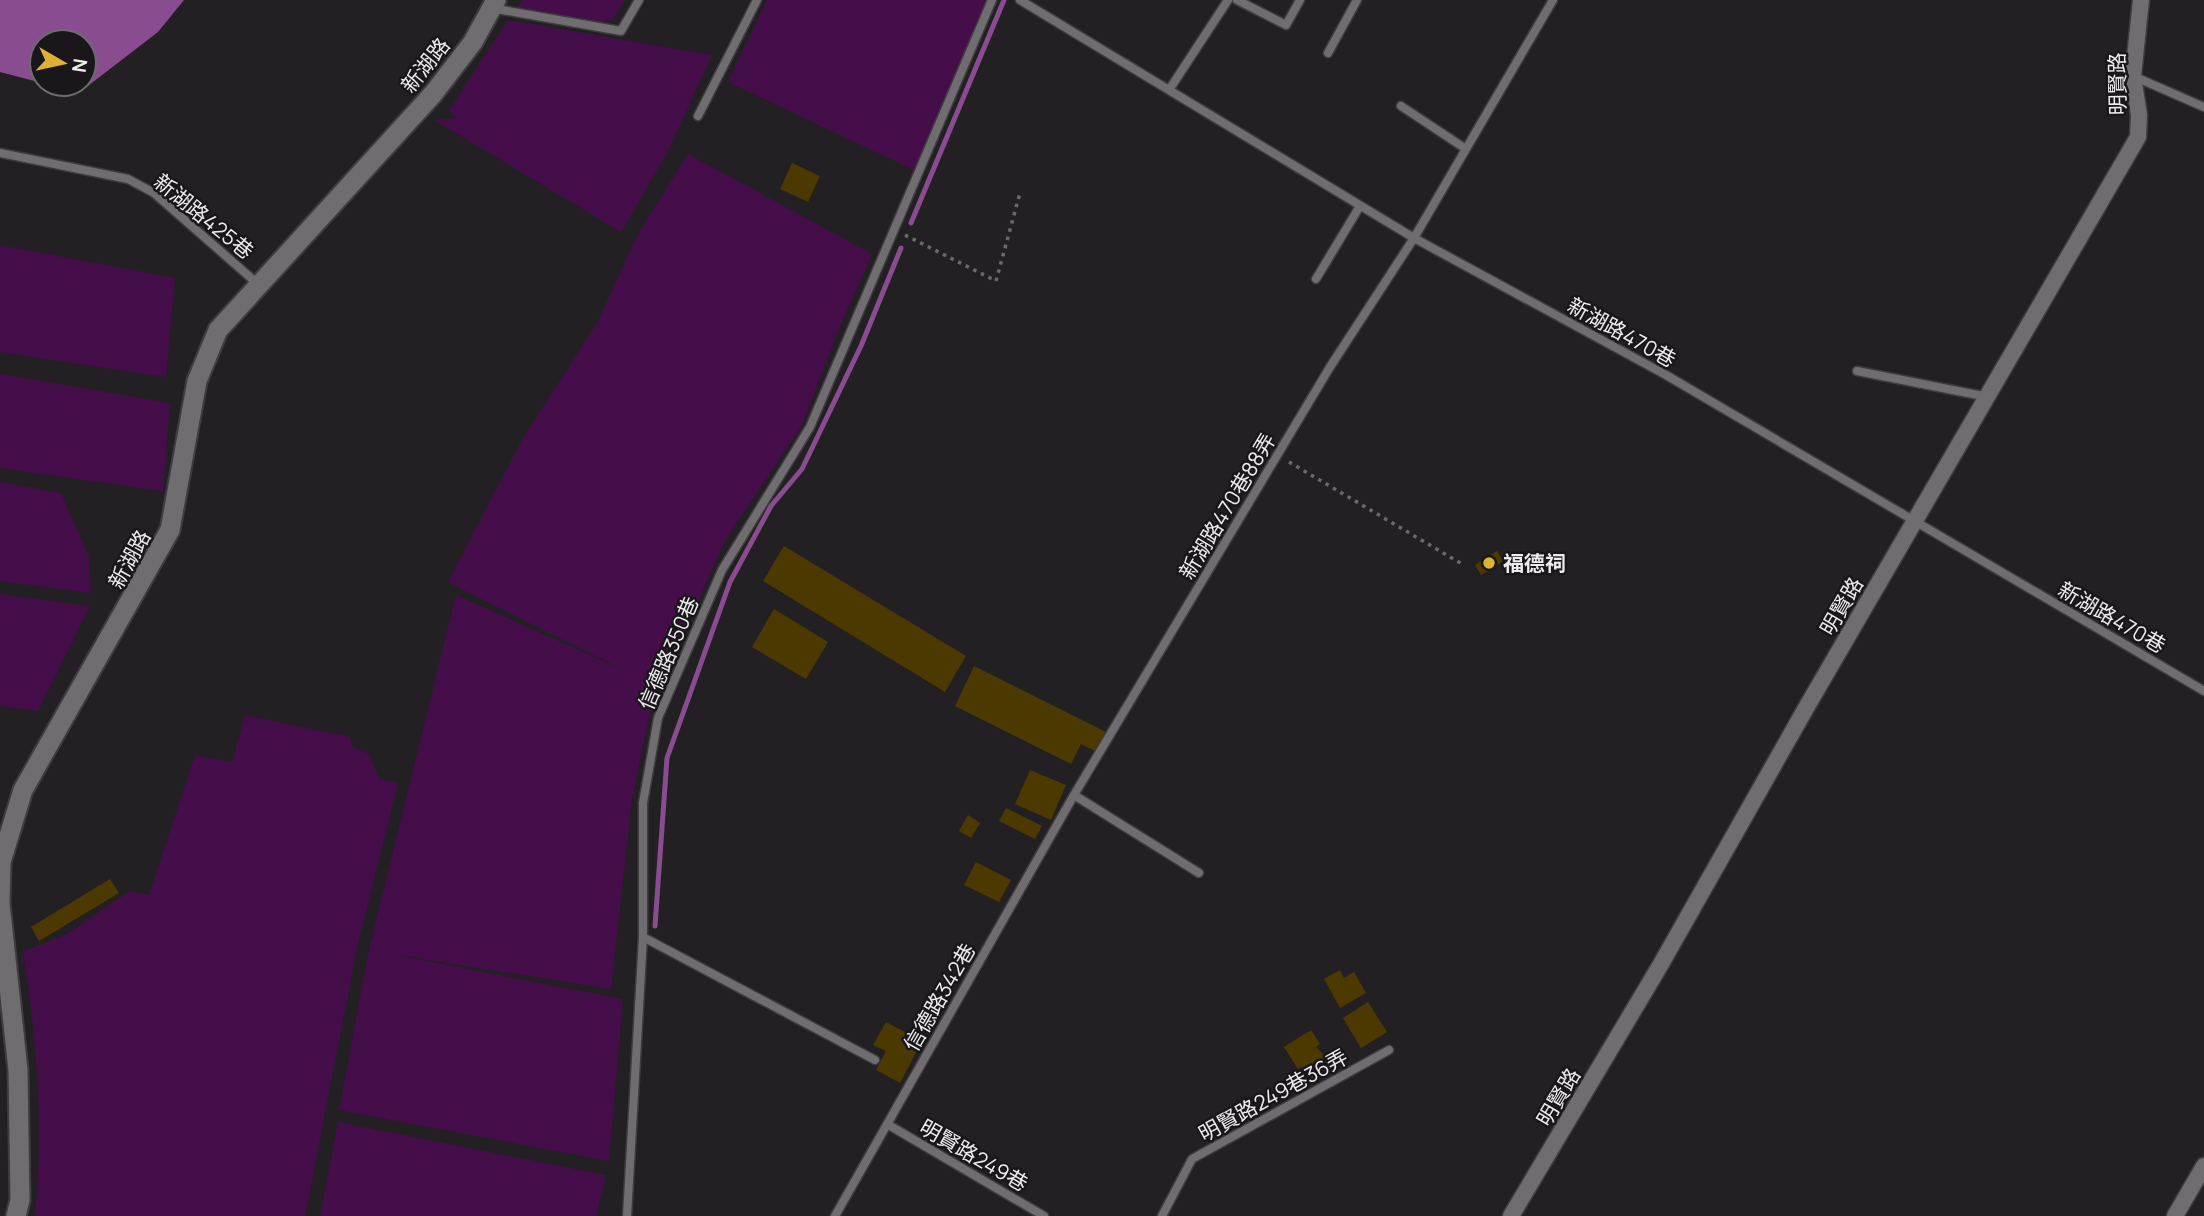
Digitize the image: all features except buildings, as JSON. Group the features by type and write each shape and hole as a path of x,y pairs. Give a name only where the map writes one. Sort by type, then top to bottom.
{"street":[{"name":"明賢路","path":"1511,1216 1661,964 2138,137 2139,115 2133,76 2141,0"},
{"name":"新湖路","path":"16,1216 20,1200 18,1070 4,983 1,862 23,790 170,530 197,381 218,330 433,93 473,42 494,4"},
{"path":"2175,1216 2204,1166"}],"lane":[{"path":"494,4 621,31 639,0"},
{"path":"698,116 757,0"},
{"name":"信德路350巷","path":"627,1216 643,937 643,803 658,718 722,570 810,427 892,229 992,0"},
{"path":"1169,90 1228,0"},
{"path":"1237,0 1286,25 1300,0"},
{"path":"1328,53 1357,0"},
{"name":"新湖路470巷88弄","path":"1074,794 1330,367 1414,238 1553,0"},
{"name":"新湖路470巷","path":"1023,1 1414,238 1666,375 2204,691"},
{"path":"2133,76 2204,107"},
{"path":"1401,106 1466,149"},
{"name":"新湖路425巷","path":"0,153 128,179 154,193 259,285"},
{"path":"1316,279 1360,206"},
{"path":"1857,371 1988,397"},
{"path":"1074,794 1199,873"},
{"name":"信德路342巷","path":"835,1216 1074,794"},
{"path":"643,937 875,1060"},
{"name":"明賢路249巷36弄","path":"1162,1216 1192,1159 1390,1049"},
{"name":"明賢路249巷","path":"887,1125 1044,1216"}],"path":[{"path":"892,229 996,281 1020,193"},
{"path":"1277,455 1462,564"}],"shaded area":[{"path":"0,0 184,0 158,32 98,78 98,28 28,28 28,79 0,72"},
{"path":"522,0 625,0 613,19 602,22 518,7"},
{"path":"767,0 990,0 914,170 728,82"},
{"path":"508,20 712,55 667,153 621,232 434,120 457,118 449,110"},
{"path":"688,154 872,254 837,333 802,425 726,539 659,687 649,717 632,798 611,989 385,953 623,999 609,1161 339,1110 369,950 456,595 632,674 448,582 523,438 597,323 639,232"},
{"path":"0,245 175,278 166,377 0,352"},
{"path":"0,374 170,403 163,491 0,468"},
{"path":"0,482 61,493 89,557 91,593 0,581"},
{"path":"0,594 90,606 38,711 0,706"},
{"path":"245,715 350,737 352,747 369,754 379,779 398,783 358,944 305,1216 35,1216 39,1150 38,1084 23,952 67,934 130,891 149,895 195,755 232,762"},
{"path":"338,1122 606,1175 596,1216 320,1216"}],"waterway":[{"path":"911,223 1004,0"},
{"path":"655,926 667,758 730,582 771,506 802,469 861,346 901,248"}],"place":[{"name":"福德祠","path":"1489,563"}]}
